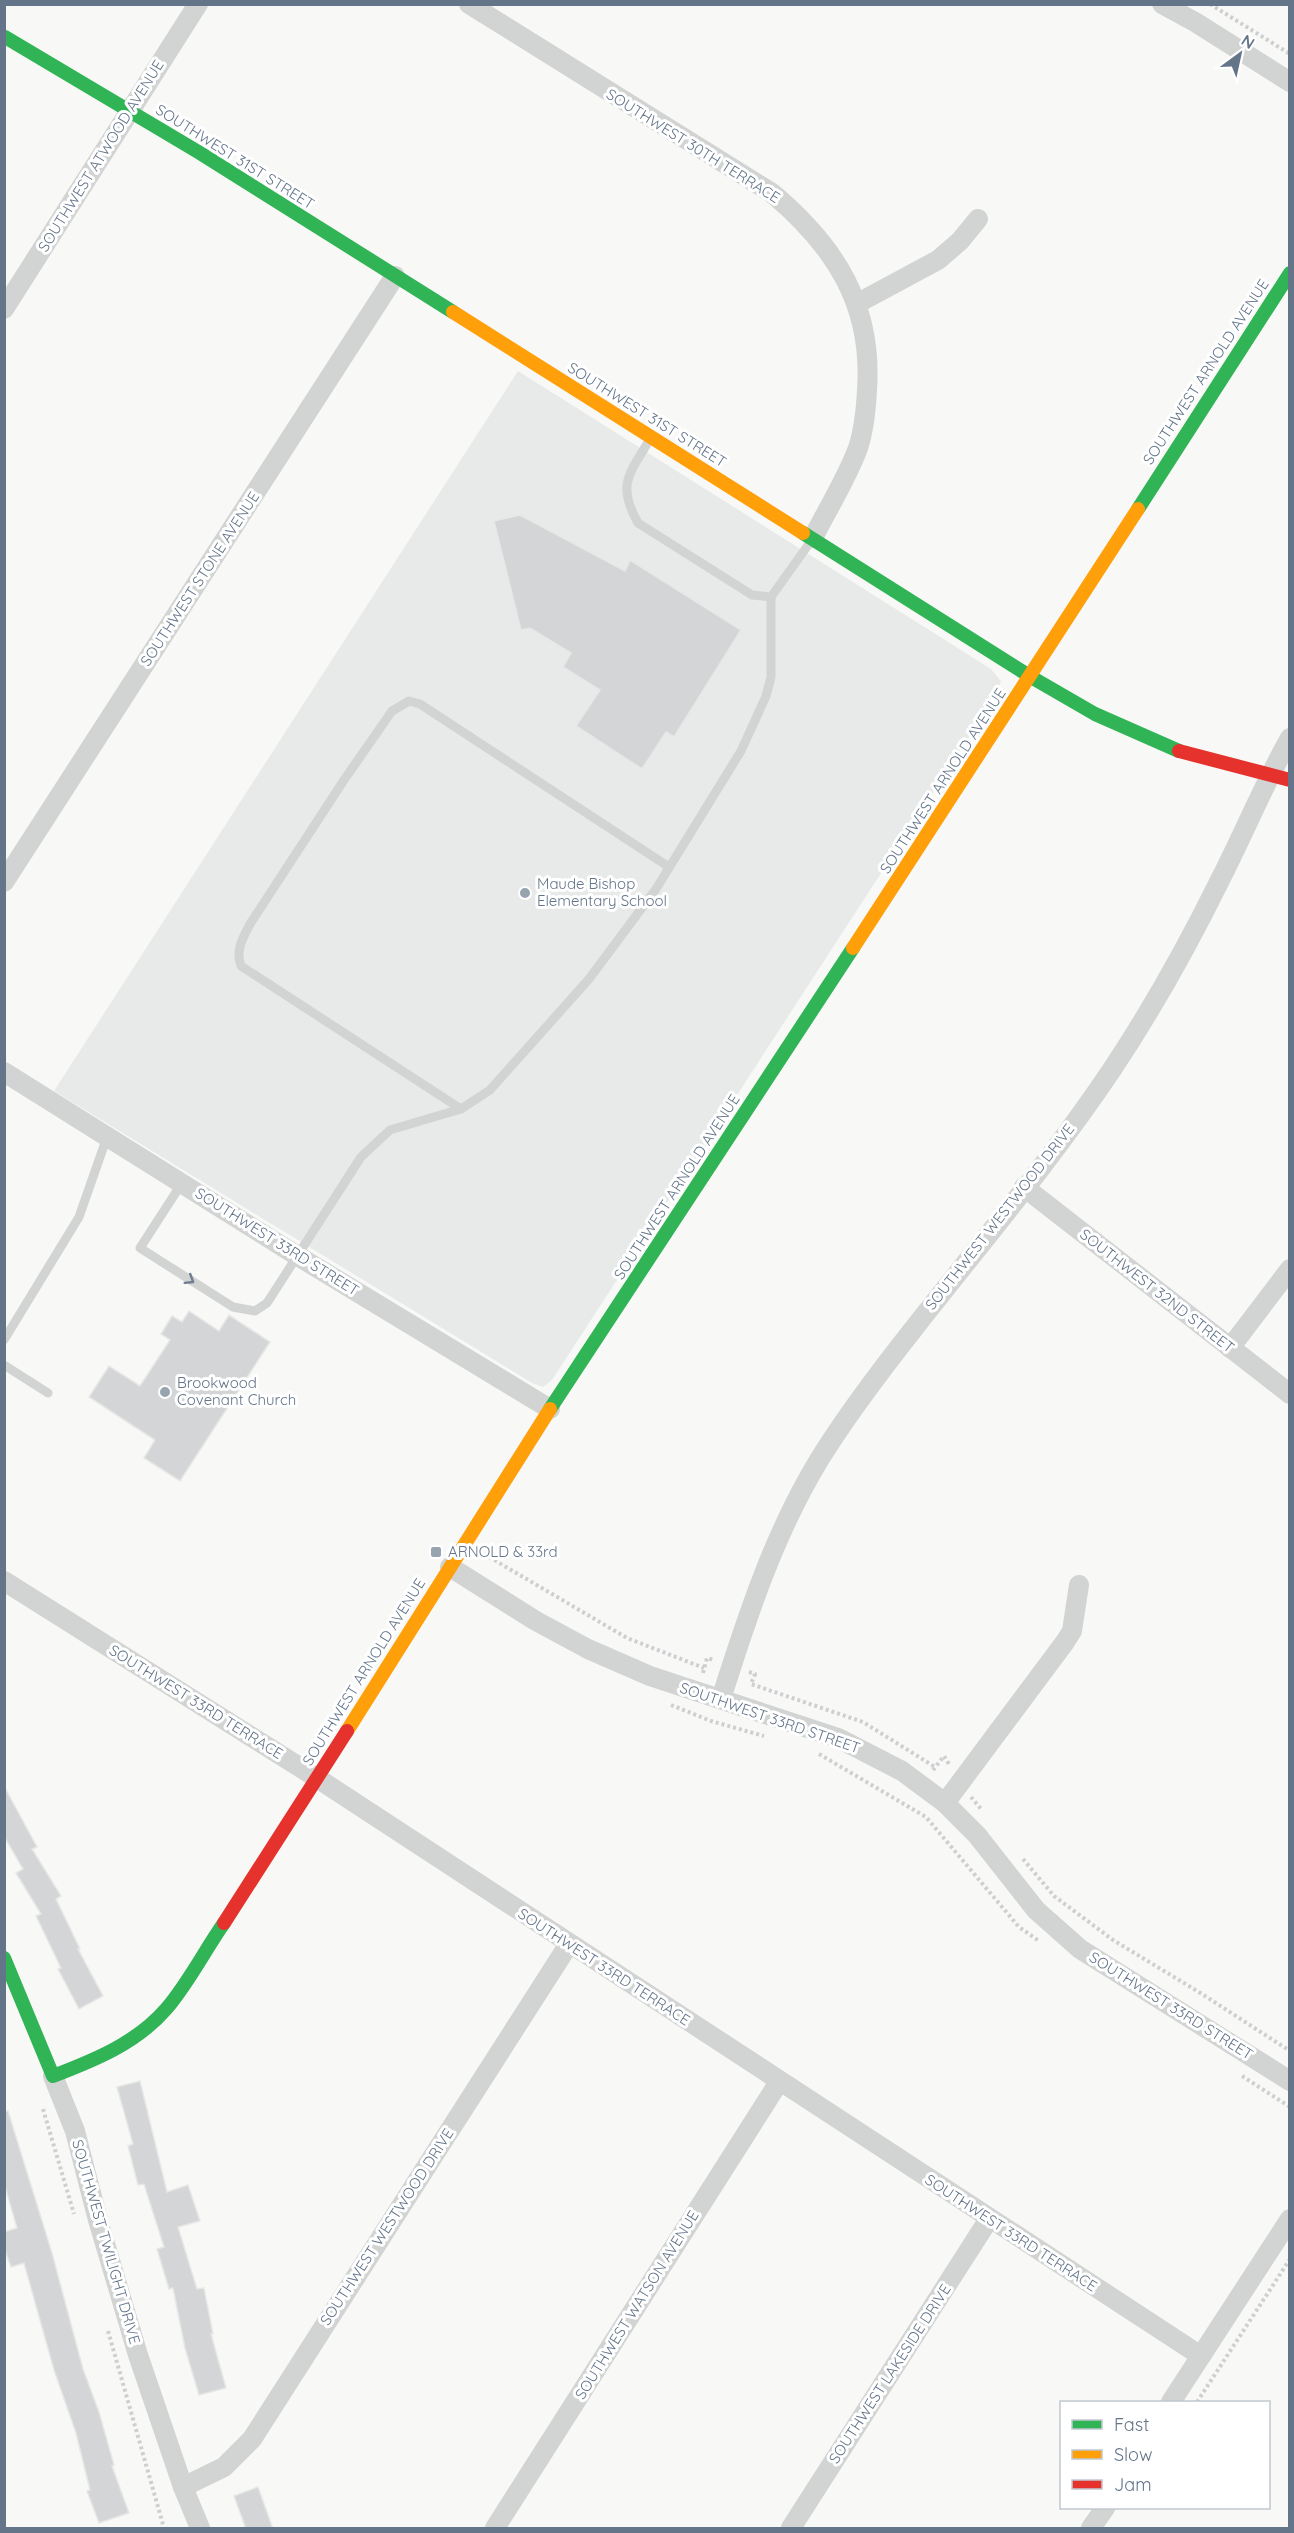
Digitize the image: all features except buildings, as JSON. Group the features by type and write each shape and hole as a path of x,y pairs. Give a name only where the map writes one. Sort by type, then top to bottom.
{"street":[{"name":"SOUTHWEST ATWOOD AVENUE","path":"4,309 198,4"},
{"name":"SOUTHWEST 30TH TERRACE","path":"469,4 772,194 800,216 843,271 858,303 867,348 866,409 858,448 813,538"},
{"path":"1162,4 1195,22 1290,82"},
{"name":"SOUTHWEST 31ST STREET","path":"5,37 395,276 1031,677 1095,714 1187,754 1270,773 1290,780"},
{"path":"858,303 938,260 960,241 978,219"},
{"name":"SOUTHWEST ARNOLD AVENUE","path":"53,2076 114,2051 133,2040 153,2024 168,2007 317,1778 550,1409 1031,677 1290,273"},
{"name":"SOUTHWEST STONE AVENUE","path":"4,882 395,276"},
{"name":"SOUTHWEST WESTWOOD DRIVE","path":"721,1699 752,1603 772,1553 819,1461 864,1392 1111,1071 1171,972 1220,881 1270,773 1290,738"},
{"name":"SOUTHWEST 33RD STREET","path":"4,1072 296,1255 550,1409"},
{"name":"SOUTHWEST 32ND STREET","path":"1024,1187 1290,1394"},
{"path":"1230,1348 1290,1269"},
{"name":"SOUTHWEST 33RD STREET","path":"450,1567 536,1621 588,1649 651,1676 838,1738 902,1771 945,1803 977,1835 1036,1910 1080,1950 1290,2080"},
{"name":"SOUTHWEST 33RD TERRACE","path":"4,1581 317,1778 1201,2356"},
{"path":"945,1803 1072,1631 1079,1585"},
{"name":"SOUTHWEST WESTWOOD DRIVE","path":"183,2487 224,2467 240,2454 252,2439 569,1944"},
{"name":"SOUTHWEST TWILIGHT DRIVE","path":"4,1958 75,2131 98,2220 138,2355 183,2487 200,2529"},
{"name":"SOUTHWEST WATSON AVENUE","path":"495,2529 779,2082"},
{"name":"SOUTHWEST LAKESIDE DRIVE","path":"791,2529 989,2218"},
{"path":"1173,2401 1290,2219"},
{"path":"1092,2529 1104,2509"}],"lane":[{"path":"651,437 626,482 628,505 638,523 752,595 771,597"},
{"path":"182,1184 141,1248 233,1306 255,1311 267,1303 361,1157 390,1130 462,1109 490,1090 589,979 669,867 741,752 766,696 771,677 771,597 813,538"},
{"path":"462,1109 241,966 239,961 238,948 250,924 392,711 409,701 420,704 669,867"},
{"path":"4,1340 79,1216 107,1137"},
{"path":"4,1365 48,1394"}],"path":[{"path":"1210,4 1290,54"},
{"path":"483,1554 627,1638 704,1668"},
{"path":"670,1705 711,1721 767,1737"},
{"path":"813,1749 926,1817 1019,1927 1046,1946"},
{"path":"931,1773 944,1756 987,1816"},
{"path":"1017,1851 1054,1896 1113,1940 1290,2051"},
{"path":"1232,2070 1290,2107"},
{"path":"42,2103 78,2225"},
{"path":"1198,2401 1290,2259"},
{"path":"107,2325 164,2529"}],"shaded area":[{"name":"Maude Bishop Elementary School","path":"518,371 991,669 1001,681 996,696 552,1380 543,1387 532,1383 54,1091"}],"traffic: fast":[{"path":"5,37 200,153 453,312"},
{"path":"1138,509 1290,273"},
{"path":"803,533 1031,677 1095,714 1179,751"},
{"path":"550,1409 853,948"},
{"path":"4,1958 53,2076 115,2049 155,2020 183,1988 224,1923"}],"traffic: slow":[{"path":"453,312 803,533"},
{"path":"853,948 1138,509"},
{"path":"347,1731 550,1409"}],"traffic: jam":[{"path":"1179,751 1290,780"},
{"path":"224,1923 347,1731"}],"place":[{"name":"Maude Bishop Elementary School","path":"525,893"},
{"name":"Brookwood Covenant Church","path":"165,1392"},
{"name":"ARNOLD & 33rd","path":"436,1552"}]}
